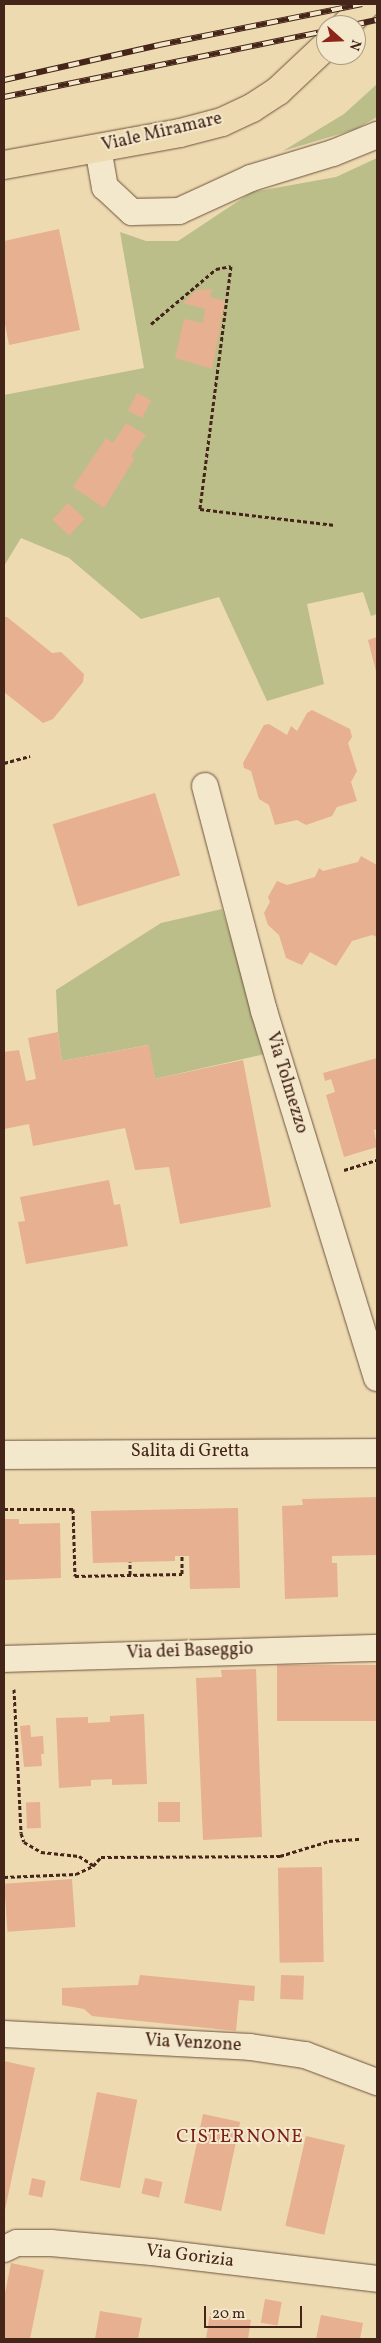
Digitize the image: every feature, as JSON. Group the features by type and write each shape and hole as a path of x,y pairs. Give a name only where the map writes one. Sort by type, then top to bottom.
{"main road":[{"path":"356,15 366,4"},
{"name":"Viale Miramare","path":"4,165 180,133 222,122 252,108 278,91 316,55"},
{"name":"Salita di Gretta","path":"4,1455 102,1452 377,1453"}],"street":[{"path":"98,148 105,187 132,212 179,211 251,178 333,153 377,135"},
{"name":"Via Tolmezzo","path":"205,786 264,1011 377,1378"},
{"name":"Via dei Baseggio","path":"8,1659 377,1648"},
{"name":"Via Venzone","path":"4,2034 260,2048 306,2055 377,2082"},
{"name":"Via Gorizia","path":"4,2248 17,2243 60,2244 152,2252 377,2279"}],"path":[{"path":"152,324 216,269 231,266 200,508 335,525"},
{"path":"4,763 30,756"},
{"path":"369,1162 377,1160"},
{"path":"4,1509 73,1509 75,1576 182,1574 182,1556"},
{"path":"130,1562 130,1575"},
{"path":"8,1659 20,1833 24,1842 41,1852 79,1856 94,1866"},
{"path":"4,1877 76,1874 94,1866 101,1857 280,1856 329,1842 361,1839"}],"green space":[{"path":"377,84 377,117 356,129 283,151 344,114"},
{"path":"377,158 377,614 371,616 363,592 307,604 324,684 267,701 219,597 141,619 69,558 21,538 4,566 4,395 144,368 120,232 146,241 178,241 252,192 336,177"},
{"path":"222,909 265,1054 155,1079 148,1045 62,1061 58,1032 56,990 161,923"}],"building":[{"path":"59,229 80,330 9,345 4,319 4,241"},
{"path":"212,289 210,297 225,301 212,369 175,358 184,319 203,323 205,309 183,303 197,290"},
{"path":"137,393 151,400 142,418 128,411"},
{"path":"126,423 146,435 131,456 135,458 104,508 73,487 106,438 113,443"},
{"path":"68,503 85,519 69,536 52,520"},
{"path":"4,617 7,617 52,653 61,652 84,674 83,682 53,719 43,723 4,692"},
{"path":"377,637 377,675 368,640"},
{"path":"312,710 350,729 352,737 348,743 357,771 351,782 357,801 337,807 332,816 306,825 297,820 275,825 269,805 259,799 251,771 244,768 243,763 264,725 269,724 287,735 291,726 297,731 307,713"},
{"path":"155,793 180,875 78,907 53,824"},
{"path":"361,856 377,865 377,937 372,935 352,941 336,966 310,952 302,965 286,958 279,935 268,925 264,913 270,902 268,897 277,881 287,885 315,877 319,868 323,871 358,862"},
{"path":"58,1032 62,1061 149,1045 155,1079 243,1060 271,1207 180,1224 169,1167 135,1170 125,1128 33,1146 29,1124 4,1129 4,1052 19,1050 26,1081 36,1079 28,1038"},
{"path":"377,1058 377,1129 374,1130 377,1147 344,1157 326,1095 335,1092 331,1079 325,1081 323,1073"},
{"path":"109,1180 114,1205 120,1204 128,1246 26,1264 18,1222 25,1221 20,1197"},
{"path":"377,1497 377,1555 332,1556 332,1563 337,1563 338,1597 285,1599 282,1506 303,1505 302,1499"},
{"path":"238,1508 240,1588 190,1589 189,1556 175,1556 175,1561 93,1563 91,1511"},
{"path":"4,1519 19,1519 19,1524 60,1523 61,1578 4,1580"},
{"path":"277,1665 377,1665 377,1721 277,1721"},
{"path":"256,1669 262,1837 203,1840 196,1678 222,1677 221,1670"},
{"path":"144,1714 147,1784 112,1785 112,1779 91,1780 91,1786 59,1788 56,1718 88,1717 88,1723 110,1722 110,1716"},
{"path":"30,1725 31,1737 43,1736 44,1754 41,1754 42,1766 24,1767 20,1726"},
{"path":"26,1802 40,1802 41,1828 27,1828"},
{"path":"158,1802 180,1802 180,1822 158,1822"},
{"path":"322,1867 324,1962 280,1963 278,1868"},
{"path":"72,1879 75,1927 8,1932 4,1884"},
{"path":"140,1975 255,1986 254,2001 239,2000 236,2031 92,2016 84,2009 62,2005 62,1988 138,1985"},
{"path":"281,1975 304,1976 303,2000 280,1999"},
{"path":"4,2061 35,2068 5,2210 4,2210"},
{"path":"97,2092 137,2100 120,2188 80,2180"},
{"path":"203,2114 240,2122 221,2211 184,2203"},
{"path":"306,2136 345,2145 324,2235 285,2226"},
{"path":"32,2178 46,2181 42,2198 28,2195"},
{"path":"145,2178 163,2182 159,2198 141,2194"},
{"path":"11,2263 44,2270 30,2339 4,2339 4,2298"},
{"path":"265,2299 282,2302 278,2326 261,2323"},
{"path":"100,2311 142,2318 138,2339 95,2339"},
{"path":"210,2313 251,2320 248,2339 206,2339"},
{"path":"321,2315 363,2323 360,2339 316,2339"}],"railway":[{"path":"4,80 159,45 362,4"},
{"path":"366,22 377,20"},
{"path":"4,97 316,33"}],"district":[{"name":"CISTERNONE","path":"240,2138"}]}
